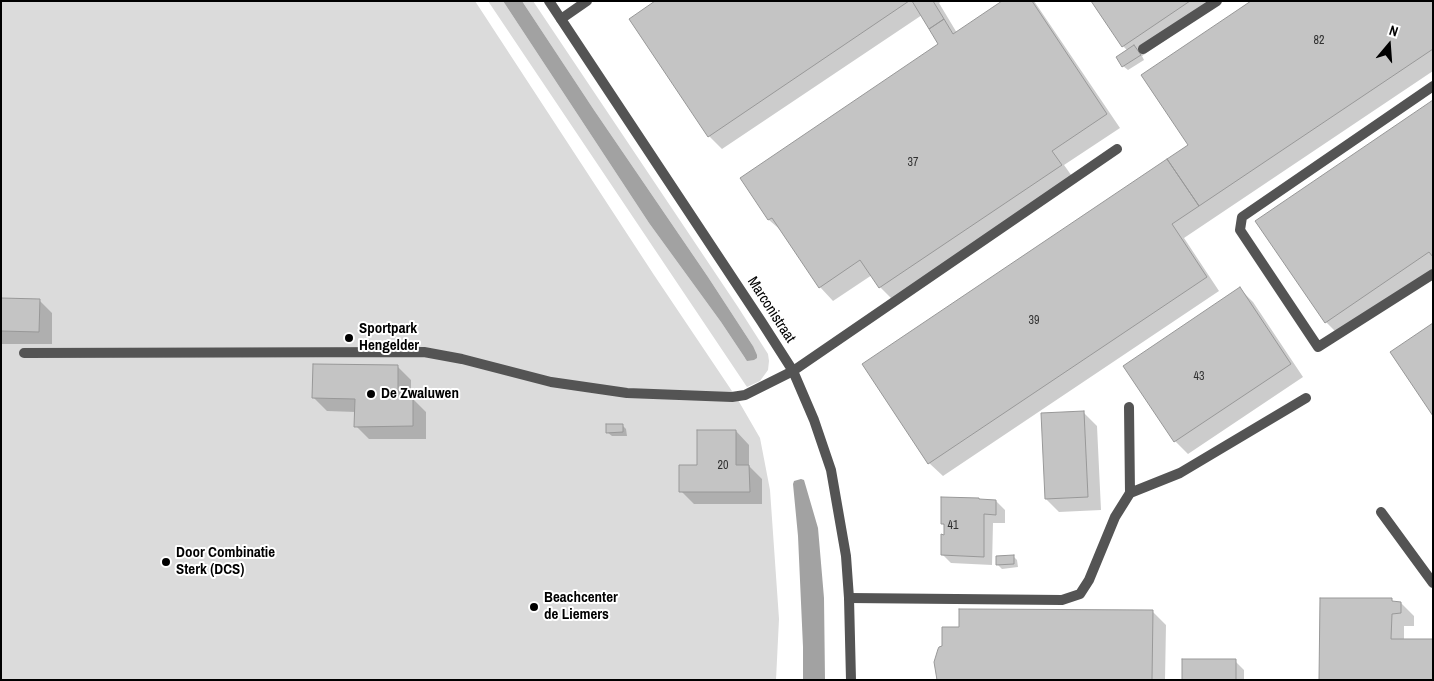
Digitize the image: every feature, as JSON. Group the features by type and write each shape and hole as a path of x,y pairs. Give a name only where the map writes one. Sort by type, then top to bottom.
{"street":[{"name":"Marconistraat","path":"549,1 793,371 814,420 831,470 846,556 851,680"},
{"path":"561,19 587,1"},
{"path":"1143,49 1217,1"},
{"path":"1433,86 1242,217 1240,230 1318,347 1433,274"},
{"path":"24,353 424,352 462,359 551,382 618,392 732,397 745,395 793,371 1117,149"},
{"path":"849,598 1062,600 1080,594 1089,580 1114,517 1130,494 1180,473 1306,398"},
{"path":"1129,407 1130,494"},
{"path":"1381,512 1433,584"}],"shaded area":[{"name":"Sportpark Hengelder","path":"1,1 475,1 738,400 760,438 770,490 779,619 776,680 1,680"},
{"path":"488,1 503,1 649,223 745,358 753,346 522,1 533,1 768,354 768,370 760,381 747,387"},
{"path":"503,1 522,1 708,277 753,346 757,358 747,361 649,223"},
{"path":"804,480 818,528 824,598 825,680 803,680 798,536 793,484 794,481"}],"building":[{"path":"655,1 909,1 708,137 629,19"},
{"path":"912,1 933,1 944,19 929,29"},
{"path":"1002,1 1032,1 1107,114 1052,151 1062,165 879,288 860,260 819,288 772,218 768,220 740,178 938,44 929,29 944,19 953,34"},
{"path":"1091,1 1190,1 1122,47"},
{"path":"1251,1 1433,1 1433,49 1199,206 1167,159 1188,145 1141,75"},
{"path":"1134,45 1141,55 1122,67 1116,57"},
{"path":"1433,100 1433,257 1429,252 1325,323 1255,221"},
{"path":"1167,159 1199,206 1172,224 1207,277 928,464 862,364"},
{"path":"1240,287 1291,364 1174,442 1123,366"},
{"path":"1,298 40,299 39,332 1,331"},
{"path":"1433,323 1433,416 1390,352"},
{"path":"313,364 398,365 398,397 413,397 413,426 354,427 355,399 312,398"},
{"path":"1084,411 1088,497 1045,499 1041,413"},
{"path":"606,424 623,424 623,432 606,433"},
{"path":"697,430 736,430 736,465 749,465 750,492 679,492 679,465 697,465"},
{"path":"941,497 996,500 996,515 984,514 984,557 941,555 941,534 944,535 944,524 941,524"},
{"path":"1014,555 1014,564 996,565 996,556"},
{"path":"1320,598 1392,598 1392,601 1401,602 1401,613 1392,614 1391,639 1433,639 1433,680 1319,680"},
{"path":"959,609 1153,610 1152,680 937,680 934,662 939,647 942,646 942,627 959,627"},
{"path":"1182,659 1236,659 1236,680 1182,680"}],"place":[{"name":"Sportpark Hengelder","path":"349,338"},
{"name":"De Zwaluwen","path":"371,394"},
{"name":"Door Combinatie Sterk (DCS)","path":"166,562"},
{"name":"Beachcenter de Liemers","path":"534,607"}]}
